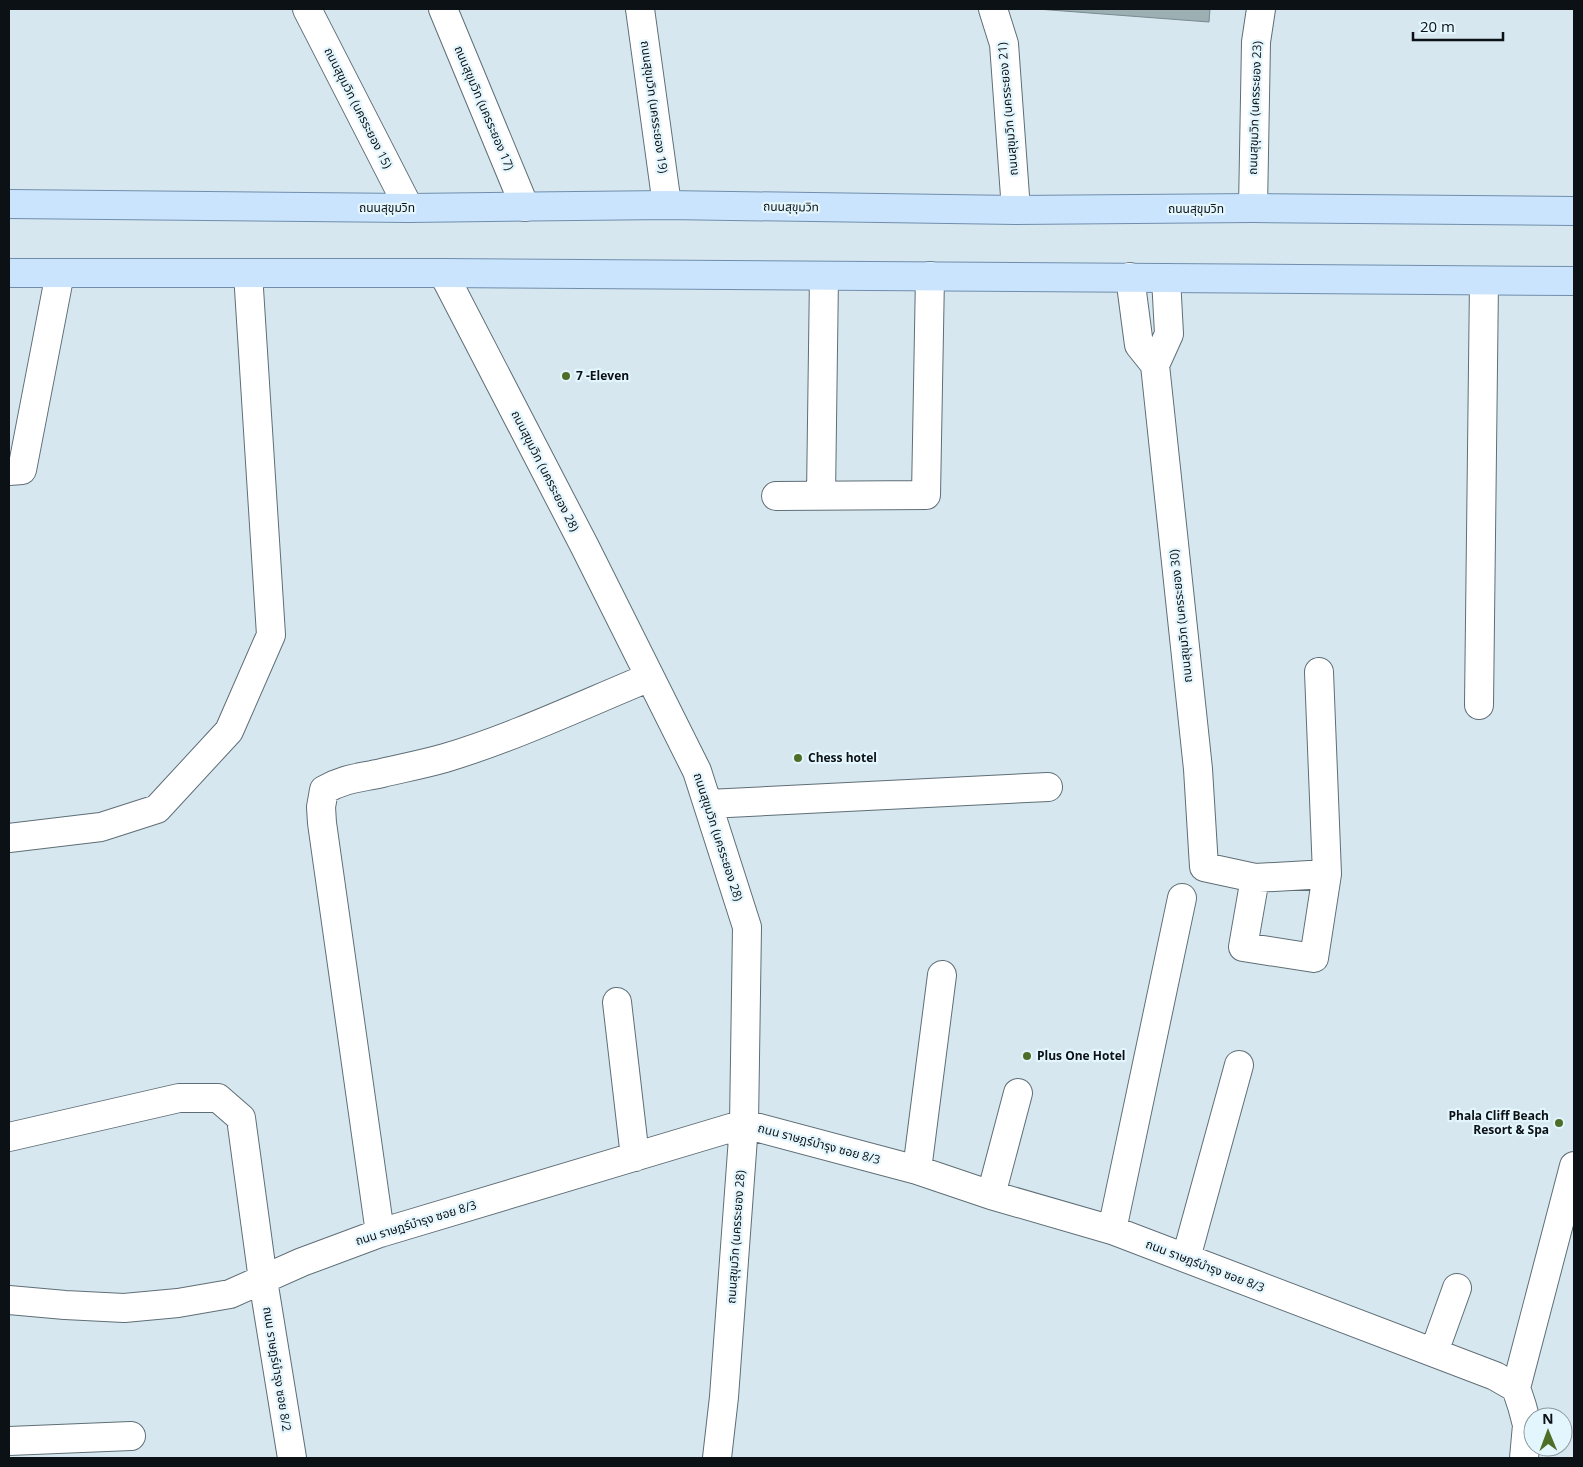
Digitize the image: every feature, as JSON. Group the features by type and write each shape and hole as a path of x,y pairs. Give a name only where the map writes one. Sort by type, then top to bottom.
{"main road":[{"name":"ถนนสุขุมวิท","path":"9,204 409,208 667,205 1016,210 1252,208 1574,211"},
{"path":"9,272 1574,281"}],"street":[{"name":"ถนนสุขุมวิท (นครระยอง 15)","path":"307,9 409,208"},
{"name":"ถนนสุขุมวิท (นครระยอง 17)","path":"443,9 525,206"},
{"name":"ถนนสุขุมวิท (นครระยอง 19)","path":"640,9 667,205"},
{"name":"ถนนสุขุมวิท (นครระยอง 21)","path":"993,9 1004,44 1016,210"},
{"name":"ถนนสุขุมวิท (นครระยอง 23)","path":"1252,208 1256,42 1261,9"},
{"path":"9,471 22,470 60,273"},
{"path":"9,838 101,826 157,809 229,731 271,635 248,273"},
{"name":"ถนนสุขุมวิท (นครระยอง 28)","path":"443,273 697,771 747,927 744,1124 724,1397 717,1458"},
{"path":"821,495 824,276"},
{"path":"776,496 926,495 930,276"},
{"path":"1130,277 1139,345 1155,365 1169,334 1166,278"},
{"path":"1479,705 1484,281"},
{"name":"ถนนสุขุมวิท (นครระยอง 30)","path":"1155,365 1198,770 1204,867 1255,878"},
{"path":"1319,672 1327,874 1314,958 1243,947 1255,878 1327,874"},
{"path":"380,1232 322,823 321,807 324,790 337,782 350,778 444,758 506,737 650,677"},
{"path":"708,804 1048,786"},
{"path":"1112,1230 1182,898"},
{"path":"917,1170 942,975"},
{"path":"617,1002 635,1157"},
{"path":"1186,1258 1239,1065"},
{"path":"991,1195 1018,1093"},
{"name":"ถนน ราษฎร์บำรุง ซอย 8/2","path":"9,1137 179,1098 218,1098 241,1118 263,1280 292,1458"},
{"name":"ถนน ราษฎร์บำรุง ซอย 8/3","path":"9,1300 65,1306 124,1308 178,1303 230,1294 302,1262 380,1232 744,1124 917,1170 991,1195 1112,1230 1496,1376 1516,1388"},
{"path":"1524,1458 1527,1425 1516,1388 1574,1166"},
{"path":"1434,1352 1457,1288"},
{"path":"9,1441 58,1449 131,1436"}],"building":[{"path":"1037,9 1210,9 1209,22"}],"place":[{"name":"7 -Eleven","path":"566,376"},
{"name":"Chess hotel","path":"798,758"},
{"name":"Plus One Hotel","path":"1027,1056"},
{"name":"Phala Cliff Beach Resort & Spa","path":"1559,1123"}]}
